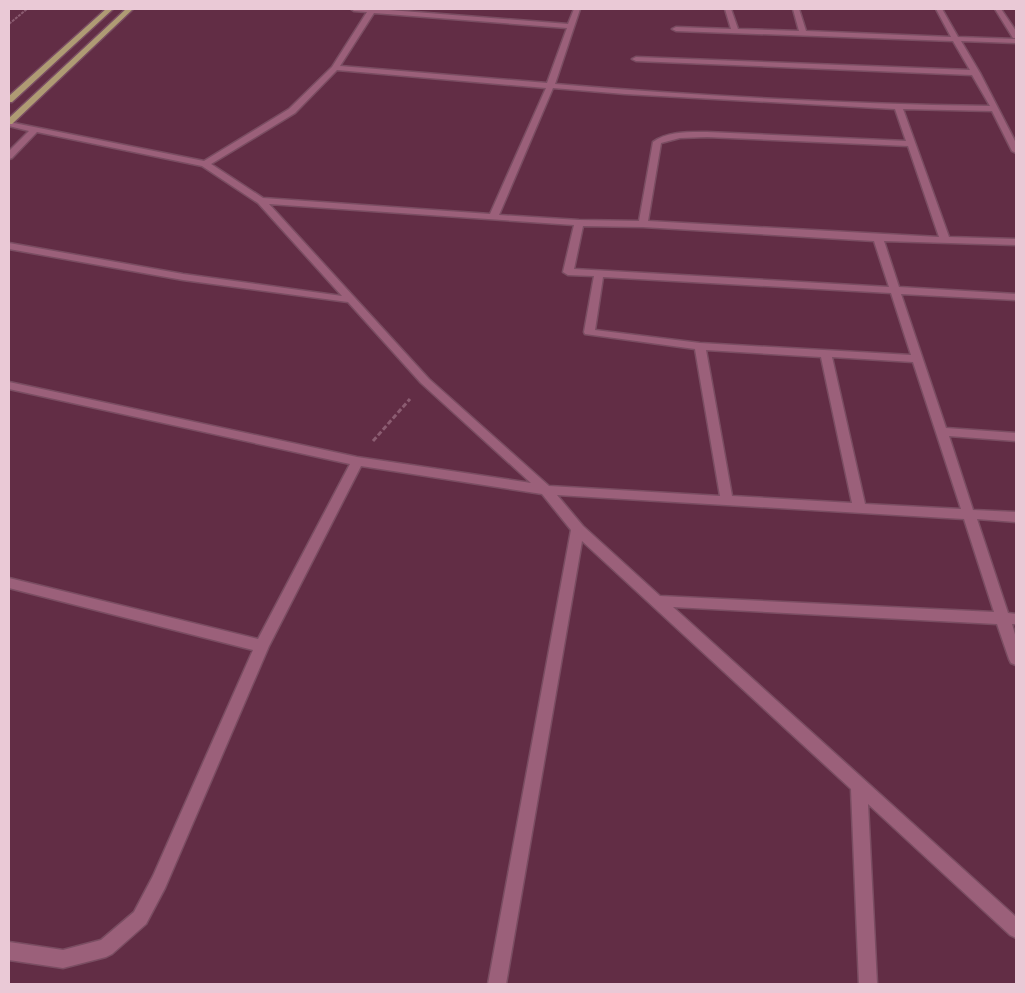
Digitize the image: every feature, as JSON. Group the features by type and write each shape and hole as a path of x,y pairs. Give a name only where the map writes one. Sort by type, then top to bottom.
{"main road":[{"path":"9,100 110,9"},
{"path":"9,123 130,9"}],"street":[{"path":"354,9 572,26"},
{"path":"493,217 550,87 577,9"},
{"path":"728,9 735,31"},
{"path":"796,9 803,34"},
{"path":"939,9 976,73 1016,151"},
{"path":"998,9 1016,36"},
{"path":"205,164 292,111 335,68 372,10"},
{"path":"676,29 1016,41"},
{"path":"636,59 976,73"},
{"path":"335,68 550,87 898,106 995,109"},
{"path":"898,106 945,240"},
{"path":"9,123 35,130 205,164 261,200 425,381 546,490 578,529 1016,929"},
{"path":"9,156 35,130"},
{"path":"643,224 656,142 668,137 684,135 721,136 912,144"},
{"path":"261,200 579,223 643,224 878,238 1016,242"},
{"path":"579,223 568,272 1016,297"},
{"path":"878,238 970,515 1010,619 1016,659"},
{"path":"9,246 183,277 352,300"},
{"path":"599,274 588,332 700,346 917,359"},
{"path":"700,346 727,501"},
{"path":"826,355 860,509"},
{"path":"9,386 357,460 546,490 1016,517"},
{"path":"942,432 1016,437"},
{"path":"9,951 63,959 106,948 140,918 159,882 262,646 357,460"},
{"path":"496,984 578,529"},
{"path":"9,583 262,646"},
{"path":"655,601 1010,619"},
{"path":"859,786 868,984"}],"path":[{"path":"9,24 27,9"},
{"path":"357,460 425,381"}]}
